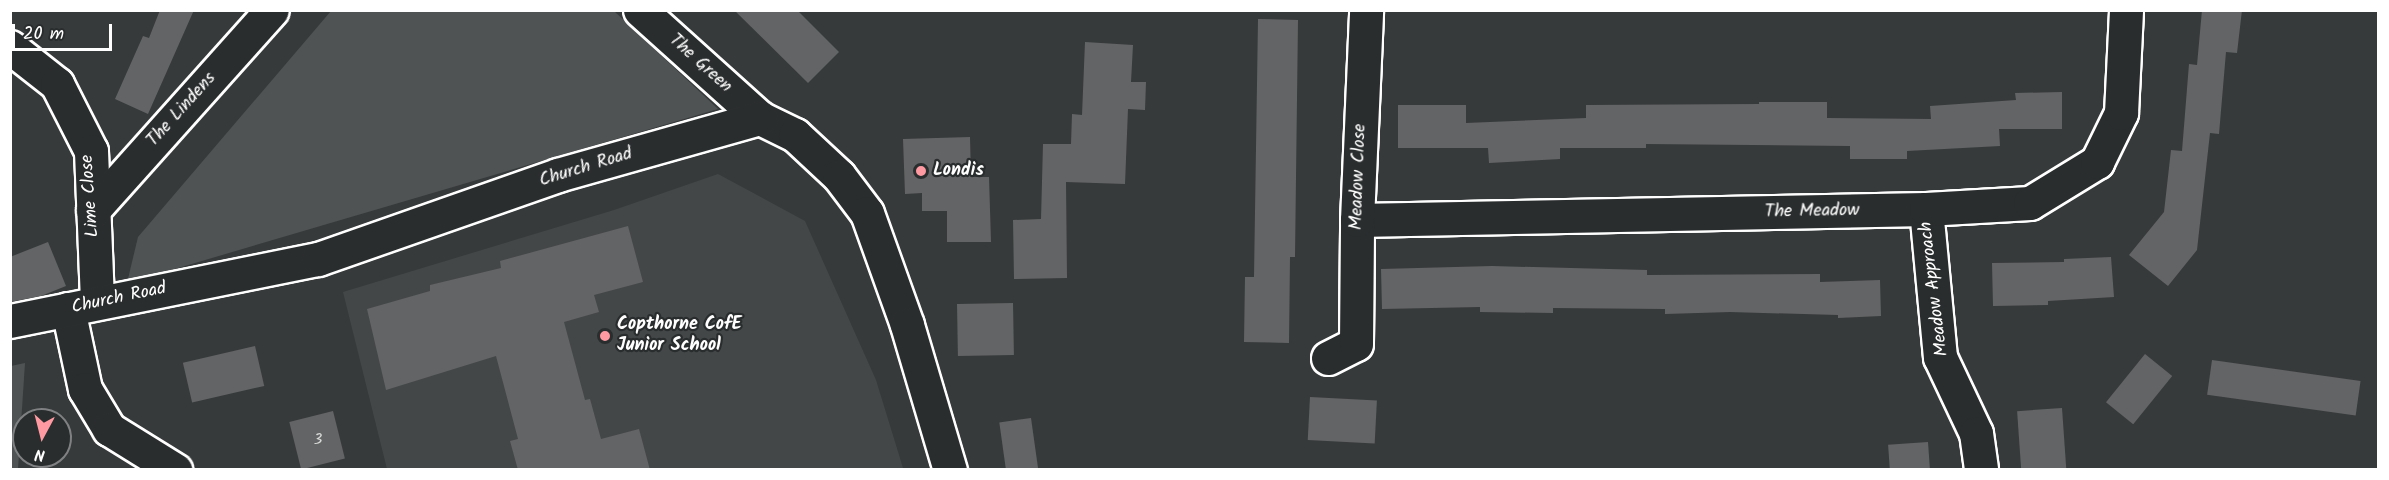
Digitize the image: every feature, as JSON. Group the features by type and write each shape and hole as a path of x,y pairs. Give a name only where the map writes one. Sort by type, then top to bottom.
{"street":[{"name":"The Lindens","path":"93,210 272,10"},
{"name":"The Green","path":"640,10 760,118"},
{"name":"Meadow Close","path":"1351,354 1366,10"},
{"name":"The Meadow","path":"1358,220 1926,210 2030,203 2097,162 2121,113 2126,10"},
{"name":"Lime Close","path":"10,47 57,84 91,151 93,210 83,305 85,389 109,429 175,470"},
{"name":"Church Road","path":"10,321 318,259 558,175 760,118"},
{"path":"760,118 795,135 839,176 867,213 907,325 950,470"},
{"name":"Meadow Approach","path":"1926,210 1940,357 1976,433 1981,470"}],"shaded area":[{"path":"331,11 614,11 718,109 127,283 138,237"},
{"name":"Copthorne CofE Junior School","path":"718,174 805,221 876,380 903,468 387,469 343,292 614,210"},
{"path":"25,363 22,408 12,408 12,468 18,469 11,469 11,366"}],"building":[{"path":"160,10 194,10 148,114 115,99 143,36 149,38"},
{"path":"734,10 797,10 839,52 808,83"},
{"path":"2202,10 2242,10 2237,53 2226,52 2219,134 2210,133 2197,250 2168,286 2129,255 2164,212 2171,150 2182,151 2189,64 2197,65"},
{"path":"1258,19 1298,20 1295,257 1290,257 1289,343 1244,342 1245,277 1254,277"},
{"path":"1085,42 1133,45 1131,82 1146,82 1145,110 1128,109 1125,184 1066,182 1067,278 1014,279 1013,220 1041,219 1043,144 1071,144 1072,114 1082,115"},
{"path":"2062,92 2062,129 1999,129 2000,146 1907,151 1907,159 1850,159 1850,146 1646,144 1646,148 1560,148 1560,159 1489,163 1488,148 1398,148 1398,105 1466,105 1466,123 1586,118 1586,105 1759,104 1759,102 1827,102 1827,118 1931,119 1930,106 2016,100 2015,93"},
{"path":"970,137 971,177 989,177 991,242 947,242 947,211 922,211 922,193 905,194 903,139"},
{"path":"628,226 643,282 594,295 599,312 564,322 585,400 590,399 601,439 639,429 650,470 518,470 510,441 518,439 496,356 386,390 367,309 430,291 430,285 501,268 500,261"},
{"path":"48,242 66,286 41,296 10,302 10,257"},
{"path":"2111,257 2114,297 2048,301 2048,305 1993,306 1992,263 2064,262 2064,259"},
{"path":"1492,266 1647,270 1647,275 1820,274 1820,282 1880,280 1881,316 1838,318 1838,315 1730,312 1665,314 1665,309 1553,308 1553,313 1480,312 1480,307 1382,309 1381,269"},
{"path":"1013,303 1014,355 958,356 957,304"},
{"path":"255,346 264,386 192,403 183,363"},
{"path":"2145,354 2172,376 2133,424 2106,402"},
{"path":"2212,360 2361,381 2356,416 2207,395"},
{"path":"1310,397 1377,401 1375,443 1308,440"},
{"path":"2062,408 2066,470 2021,470 2017,411"},
{"path":"333,411 345,459 301,469 289,422"},
{"path":"1031,418 1038,469 1006,470 999,422"},
{"path":"1928,442 1930,470 1890,470 1888,445"}],"place":[{"name":"Londis","path":"921,171"},
{"name":"Copthorne CofE Junior School","path":"605,336"}]}
